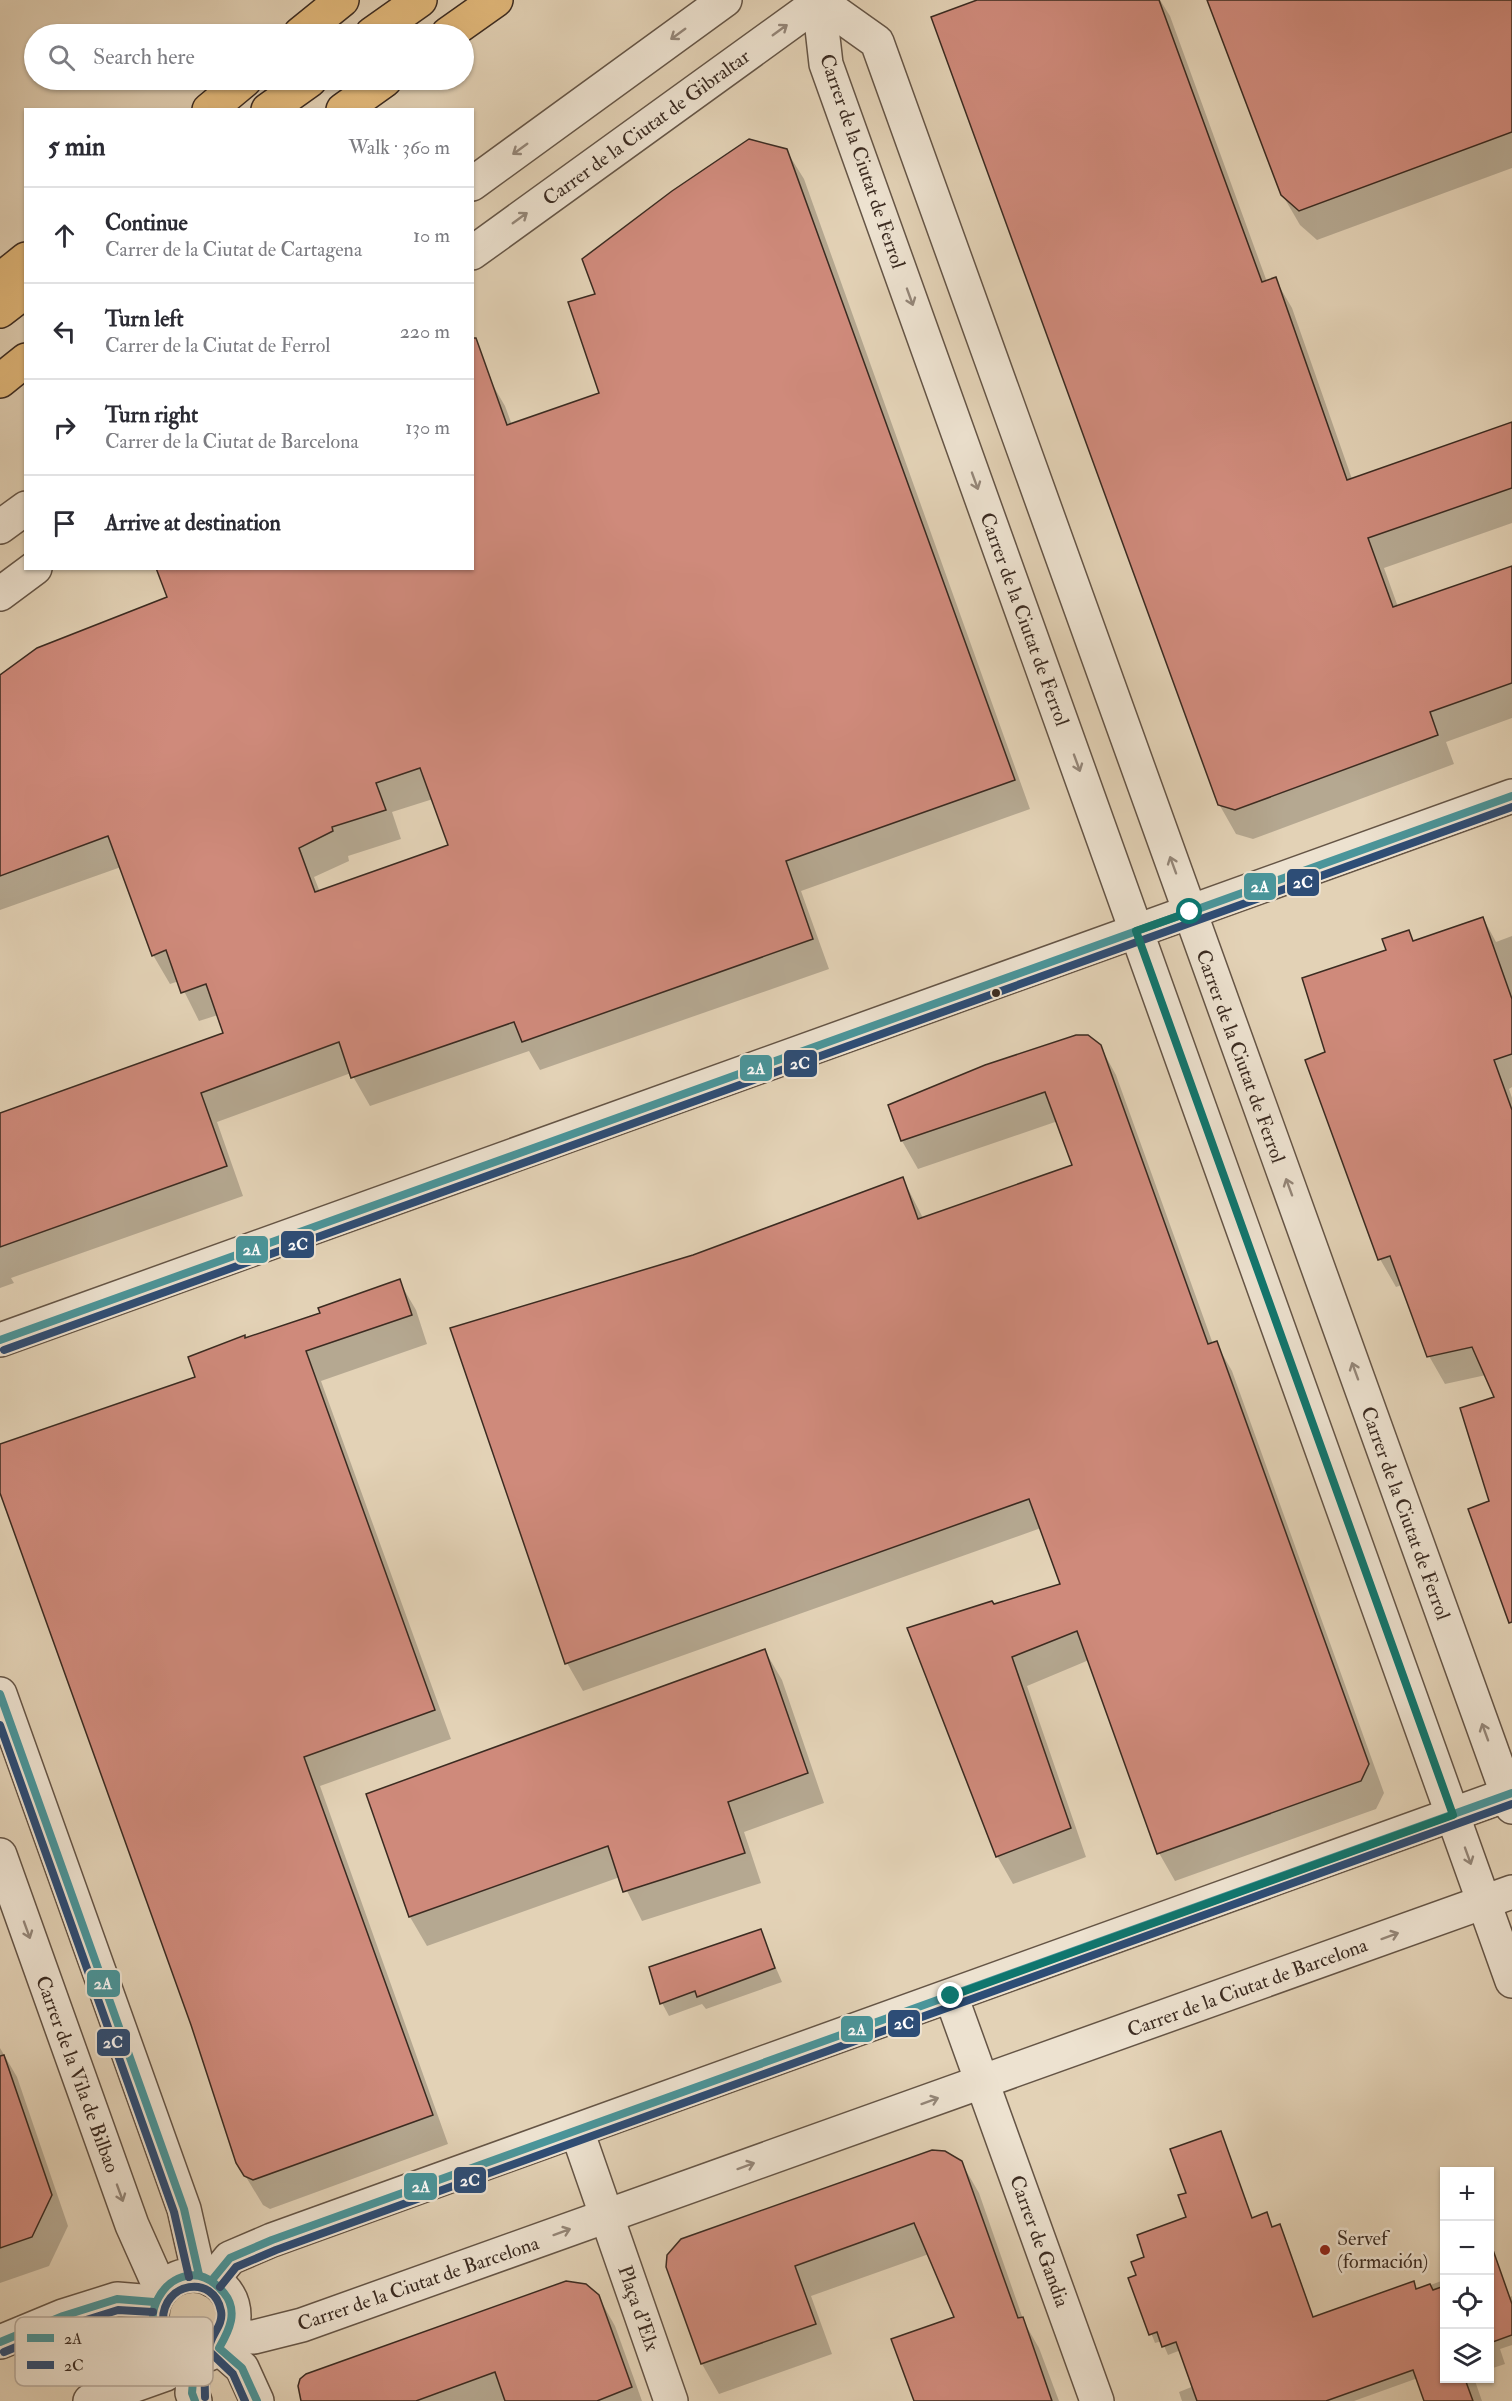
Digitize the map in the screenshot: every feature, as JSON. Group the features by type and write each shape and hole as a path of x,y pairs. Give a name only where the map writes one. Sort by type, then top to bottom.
{"highway":[{"path":"312,24 342,0"},
{"path":"386,24 420,0"},
{"path":"462,24 496,0"},
{"path":"211,108 233,90"},
{"path":"271,108 296,90"},
{"path":"346,108 371,90"},
{"path":"0,280 24,261"},
{"path":"0,311 24,293"},
{"path":"0,381 24,362"}],"street":[{"path":"474,183 725,0"},
{"name":"Carrer de la Ciutat de Gibraltar","path":"474,252 820,1"},
{"name":"Carrer de la Ciutat de Ferrol","path":"820,1 877,42 1511,1798"},
{"name":"Carrer de la Ciutat de Ferrol","path":"820,1 826,64 1453,1815 1498,1897 1512,1981"},
{"path":"0,527 24,509"},
{"path":"0,594 32,570"},
{"path":"0,1340 1512,796"},
{"path":"0,1694 184,2209 205,2278"},
{"path":"205,2278 230,2258 272,2241 1453,1815 1511,1798"},
{"name":"Carrer de la Vila de Bilbao","path":"0,1855 158,2296"},
{"name":"Carrer de la Ciutat de Barcelona","path":"213,2348 302,2325 1498,1897"},
{"path":"951,1996 982,2082"},
{"name":"Carrer de Gandia","path":"982,2082 1097,2401"},
{"path":"577,2131 606,2216"},
{"name":"Plaça d'Elx","path":"606,2216 671,2401"},
{"path":"152,2317 158,2296 169,2281 185,2276 205,2278 223,2288 232,2306 232,2325 213,2343"},
{"path":"61,2317 117,2299 158,2296"},
{"path":"0,2342 15,2336"},
{"path":"213,2354 242,2368 257,2401"},
{"path":"90,2401 132,2386"},
{"path":"194,2386 192,2392 195,2401"}],"building":[{"path":"977,0 1159,0 1262,282 1276,277 1347,480 1512,422 1512,488 1368,538 1393,607 1512,566 1512,683 1430,712 1438,735 1235,810 1218,805 931,17"},
{"path":"1207,0 1512,0 1512,132 1299,211 1281,195"},
{"path":"749,139 787,149 1015,780 786,861 813,939 522,1042 514,1022 351,1078 339,1042 201,1093 227,1166 0,1247 0,1113 223,1033 206,984 181,993 166,950 152,956 108,836 0,876 0,675 37,648 167,597 157,570 474,570 474,338 476,338 507,425 599,393 568,302 595,294 582,259 672,191","holes":["420,768 448,845 315,892 299,848 333,831 332,827 386,810 376,783"]},
{"path":"1483,917 1512,999 1512,1054 1494,1060 1512,1110 1512,1622 1509,1623 1468,1509 1489,1501 1460,1408 1494,1397 1472,1347 1427,1357 1390,1256 1378,1260 1305,1060 1325,1052 1302,978 1386,950 1382,939 1409,930 1413,941"},
{"path":"1076,1035 1088,1035 1101,1045 1208,1344 1217,1341 1369,1764 1361,1781 1157,1854 1077,1631 1012,1657 1071,1828 996,1857 907,1628 992,1601 994,1604 1060,1584 1029,1499 565,1664 450,1328 693,1255 903,1177 918,1219 1072,1165 1045,1092 901,1141 888,1105 985,1065"},
{"path":"400,1279 412,1315 306,1351 435,1710 304,1757 433,2115 253,2180 244,2176 236,2163 191,2025 0,1493 0,1444 195,1377 188,1357 245,1335 245,1338 320,1313 318,1308"},
{"path":"765,1649 808,1773 728,1802 745,1853 623,1892 608,1846 409,1917 366,1794"},
{"path":"761,1929 775,1968 697,1997 695,1991 660,2004 649,1967"},
{"path":"4,2055 52,2195 32,2237 0,2248 0,2056"},
{"path":"1221,2131 1252,2218 1267,2212 1272,2227 1280,2224 1313,2317 1414,2281 1416,2289 1430,2284 1433,2290 1440,2287 1440,2383 1466,2383 1473,2401 1424,2401 1413,2370 1326,2401 1197,2401 1176,2342 1162,2347 1157,2332 1149,2335 1128,2278 1136,2275 1131,2262 1144,2257 1137,2235 1186,2217 1178,2195 1186,2193 1170,2149"},
{"path":"932,2150 945,2151 962,2161 1018,2318 1023,2317 1052,2401 914,2401 891,2339 954,2317 914,2223 795,2266 816,2324 701,2364 666,2267 667,2255 681,2239"},
{"path":"1494,2253 1512,2304 1512,2335 1494,2342"},
{"path":"566,2281 586,2284 599,2295 632,2387 597,2401 505,2401 495,2372 416,2401 301,2401 298,2386 300,2379 306,2374"}],"transit line":[{"name":"2A","path":"0,1340 1512,796"},
{"name":"2C","path":"4,1350 1512,807"},
{"name":"2A","path":"0,1694 184,2209 199,2275"},
{"name":"2C","path":"0,1725 174,2212 189,2277"},
{"name":"2A","path":"212,2280 230,2258 272,2240 1512,1793"},
{"name":"2C","path":"220,2287 236,2267 276,2250 1512,1804"},
{"name":"2A","path":"153,2317 158,2298 170,2283 187,2276 205,2278 224,2293 229,2300 232,2314 226,2335 219,2348 242,2368 257,2401"},
{"name":"2C","path":"164,2317 165,2308 179,2291 189,2287 199,2287 209,2291 216,2299 221,2311 220,2322 213,2337"},
{"name":"2A","path":"61,2317 117,2299 154,2302"},
{"name":"2C","path":"96,2317 118,2310 153,2312"},
{"name":"2A","path":"0,2342 15,2336"},
{"name":"2C","path":"4,2352 15,2347"},
{"name":"2C","path":"213,2355 233,2374 245,2401"},
{"name":"2A","path":"193,2386 195,2401"},
{"name":"2C","path":"205,2386 205,2397"}],"place":[{"name":"Servef (formación)","path":"1325,2250"}],"route":[{"path":"951,1996 1453,1815 1136,931 1190,912"}]}
